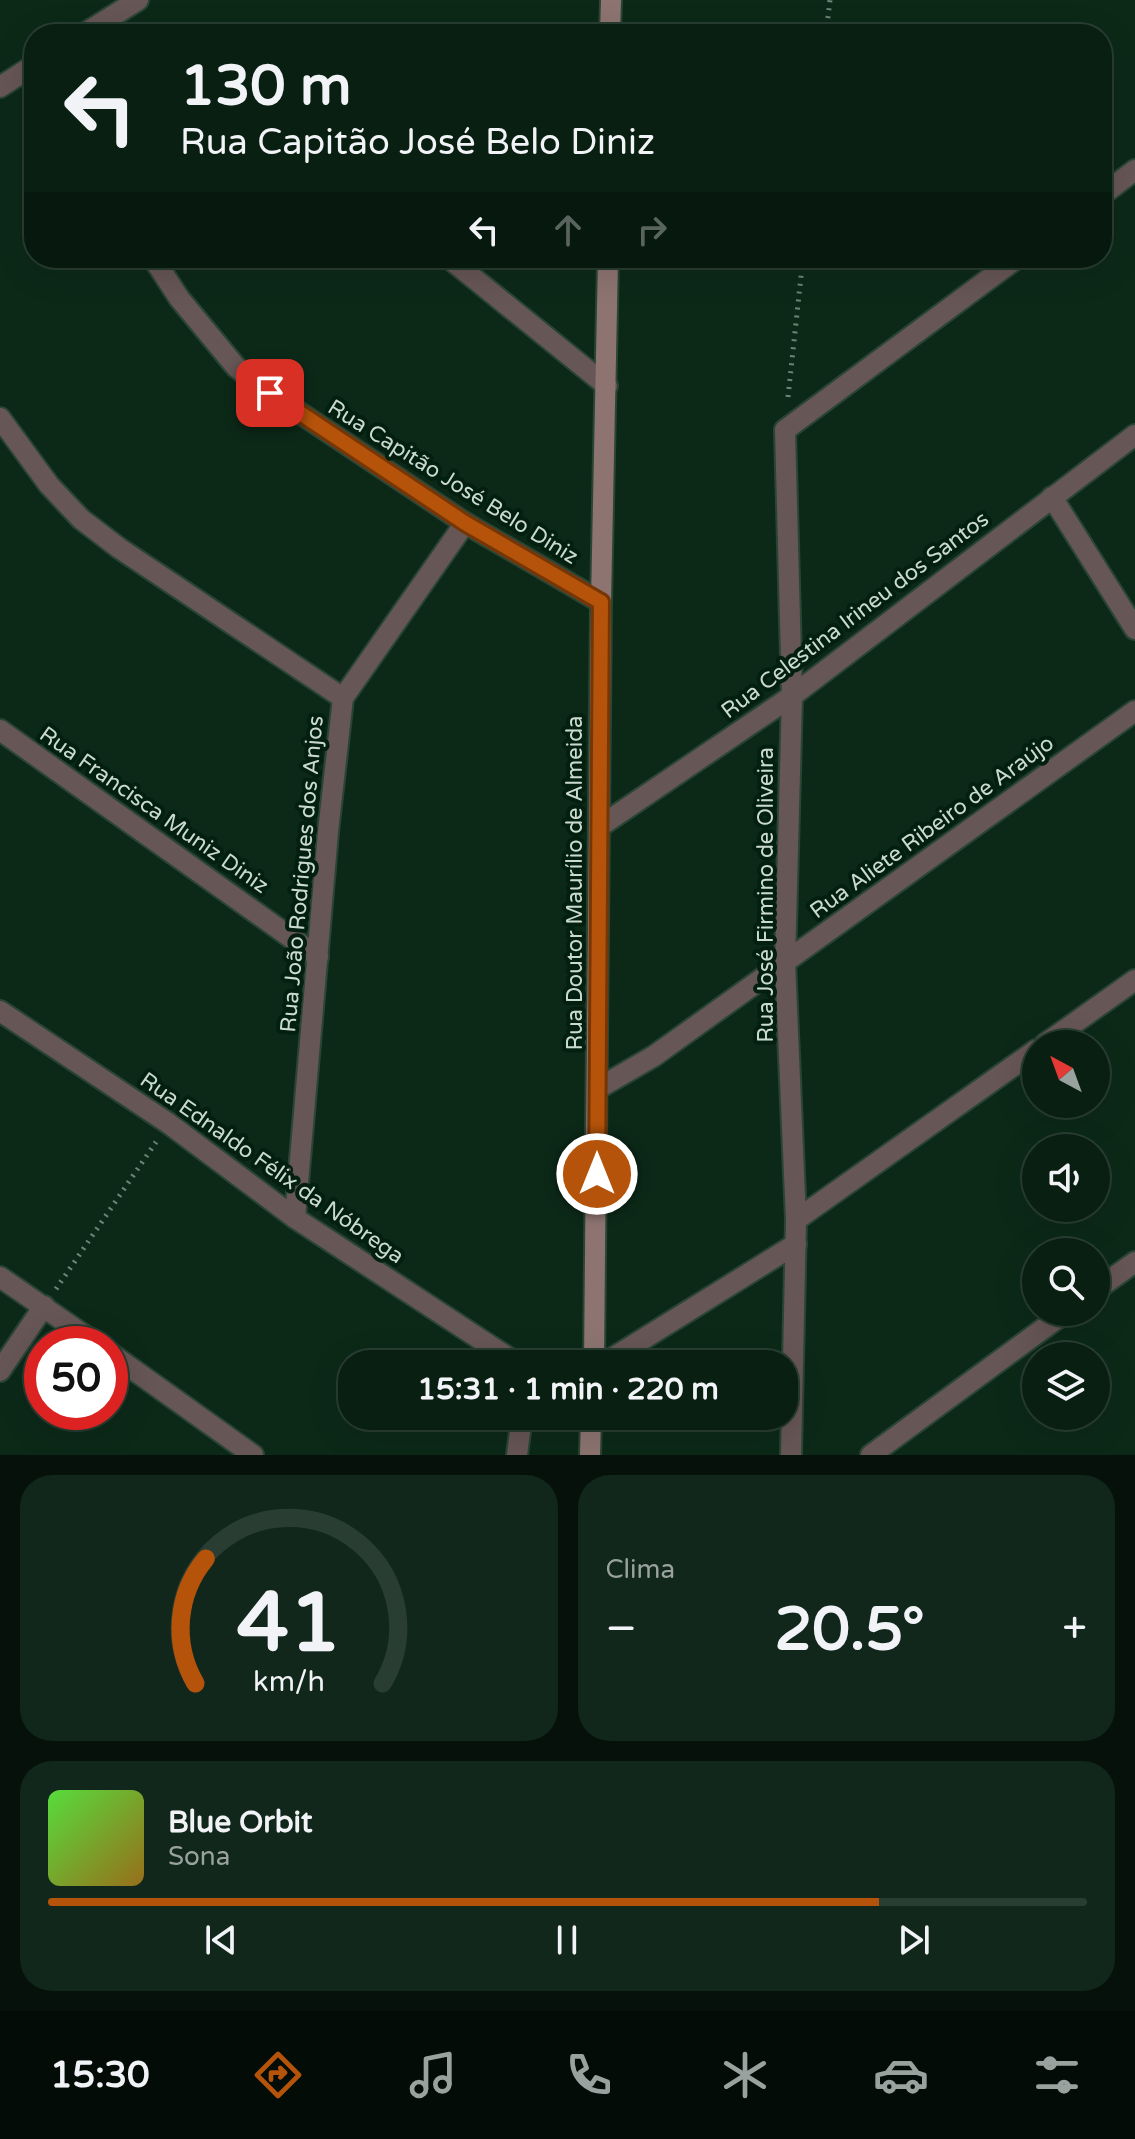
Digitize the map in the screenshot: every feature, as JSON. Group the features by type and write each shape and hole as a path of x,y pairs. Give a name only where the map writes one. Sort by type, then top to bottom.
{"main road":[{"path":"610,24 611,0"},
{"name":"Rua Doutor Maurílio de Almeida","path":"594,1350 601,602 608,268"},
{"path":"588,1430 590,1455"}],"street":[{"path":"100,24 138,0"},
{"path":"0,87 24,74"},
{"path":"1112,187 1135,170"},
{"name":"Rua Capitão José Belo Diniz","path":"160,268 179,298 236,367 270,393 465,523 601,602"},
{"path":"461,268 607,386"},
{"path":"785,430 1004,268"},
{"path":"0,418 49,485 81,519 119,548 343,698"},
{"name":"Rua José Firmino de Oliveira","path":"785,430 792,696 785,962 796,1220 791,1455"},
{"name":"Rua Celestina Irineu dos Santos","path":"599,827 792,696 1135,435"},
{"path":"1052,497 1135,629"},
{"name":"Rua João Rodrigues dos Anjos","path":"295,1218 328,832 343,698 465,523"},
{"name":"Rua Aliete Ribeiro de Araújo","path":"597,1089 654,1056 1135,711"},
{"name":"Rua Francisca Muniz Diniz","path":"0,730 318,957"},
{"path":"1065,1030 1135,980"},
{"name":"Rua Ednaldo Félix da Nóbrega","path":"0,1011 168,1123 295,1218 497,1350"},
{"path":"796,1220 1022,1060"},
{"path":"626,1350 796,1244"},
{"path":"1110,1280 1135,1262"},
{"path":"0,1277 72,1326"},
{"path":"0,1371 44,1306"},
{"path":"871,1455 1047,1326"},
{"path":"128,1366 253,1455"},
{"path":"517,1455 520,1430"}],"path":[{"path":"827,24 830,0"},
{"path":"785,430 802,268"},
{"path":"44,1306 168,1123"}],"route":[{"path":"270,393 465,523 601,602 597,1174"}]}
